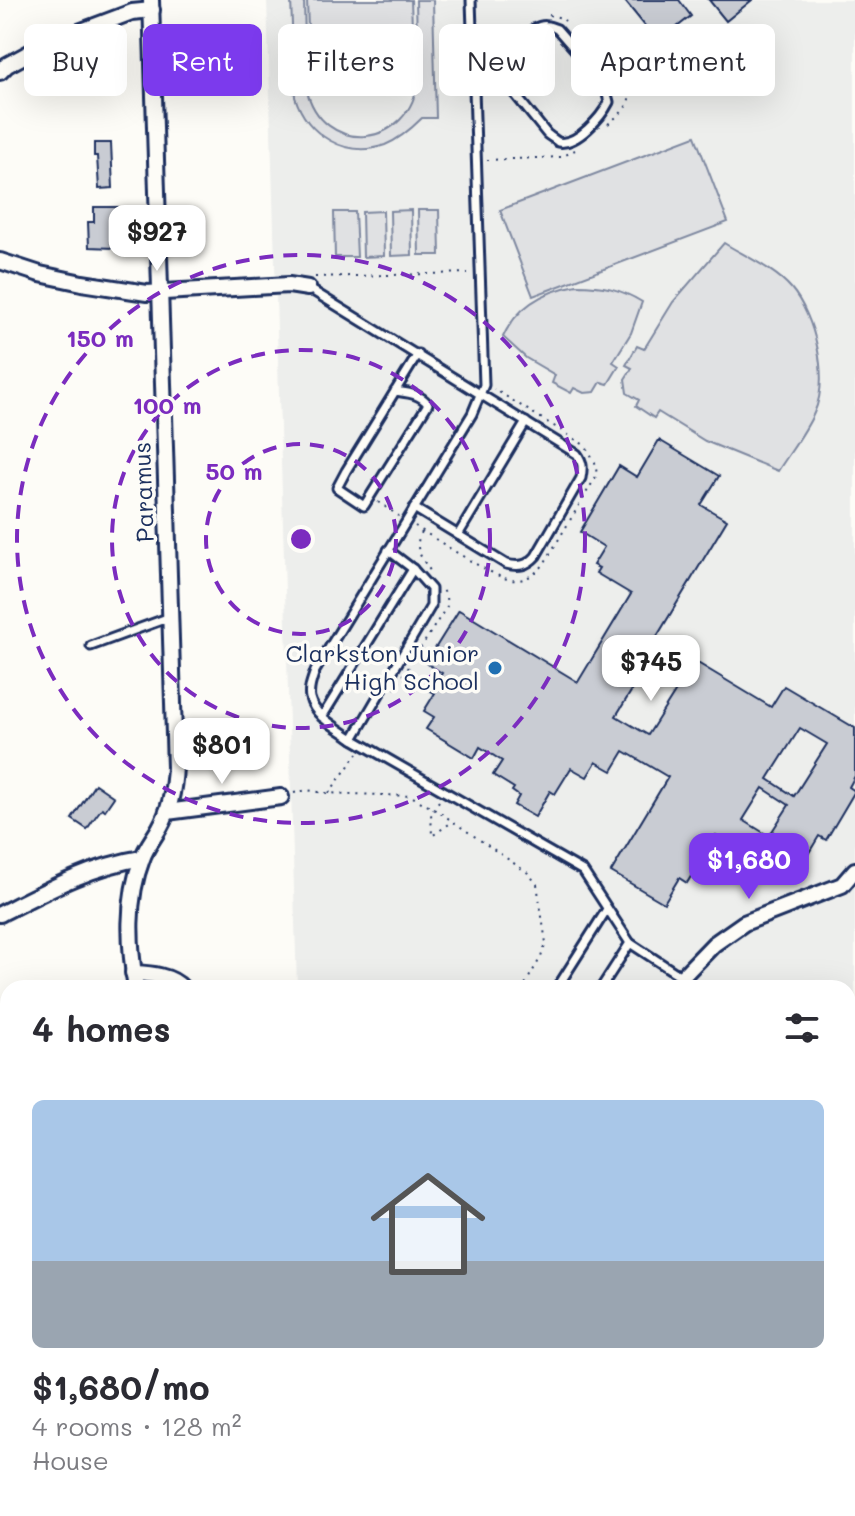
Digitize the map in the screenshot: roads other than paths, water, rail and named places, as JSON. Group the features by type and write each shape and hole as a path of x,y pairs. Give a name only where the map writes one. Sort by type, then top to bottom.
{"street":[{"path":"0,72 44,45 151,5"},
{"name":"Paramus","path":"151,5 175,767 167,812 142,858 135,881 130,917 135,980 152,974 171,980"},
{"path":"0,261 40,274 147,293 308,282"},
{"path":"167,812 281,797"},
{"path":"0,914 53,887 114,863 142,858"},
{"path":"682,977 714,944 744,923 842,885 855,870"}],"lane":[{"path":"471,0 472,24"},
{"path":"548,25 557,29 604,83 609,102 603,113 578,136 571,141 558,142 547,134 497,72 491,58 534,29 548,25"},
{"path":"474,96 484,385 472,414 315,671 310,701 322,717 353,739 583,871 630,943 682,977"},
{"path":"308,282 577,454 581,460 581,478 529,564 518,567 506,564 414,508"},
{"path":"395,391 414,394 428,404 364,506 337,488 395,391 418,354"},
{"path":"458,535 526,422"},
{"path":"353,739 431,606 431,589 413,569 388,550"},
{"path":"322,717 413,569"},
{"path":"91,646 170,617"},
{"path":"562,980 607,909"},
{"path":"606,980 630,943"}],"place":[{"name":"Clarkston Junior High School","path":"495,668"}]}
